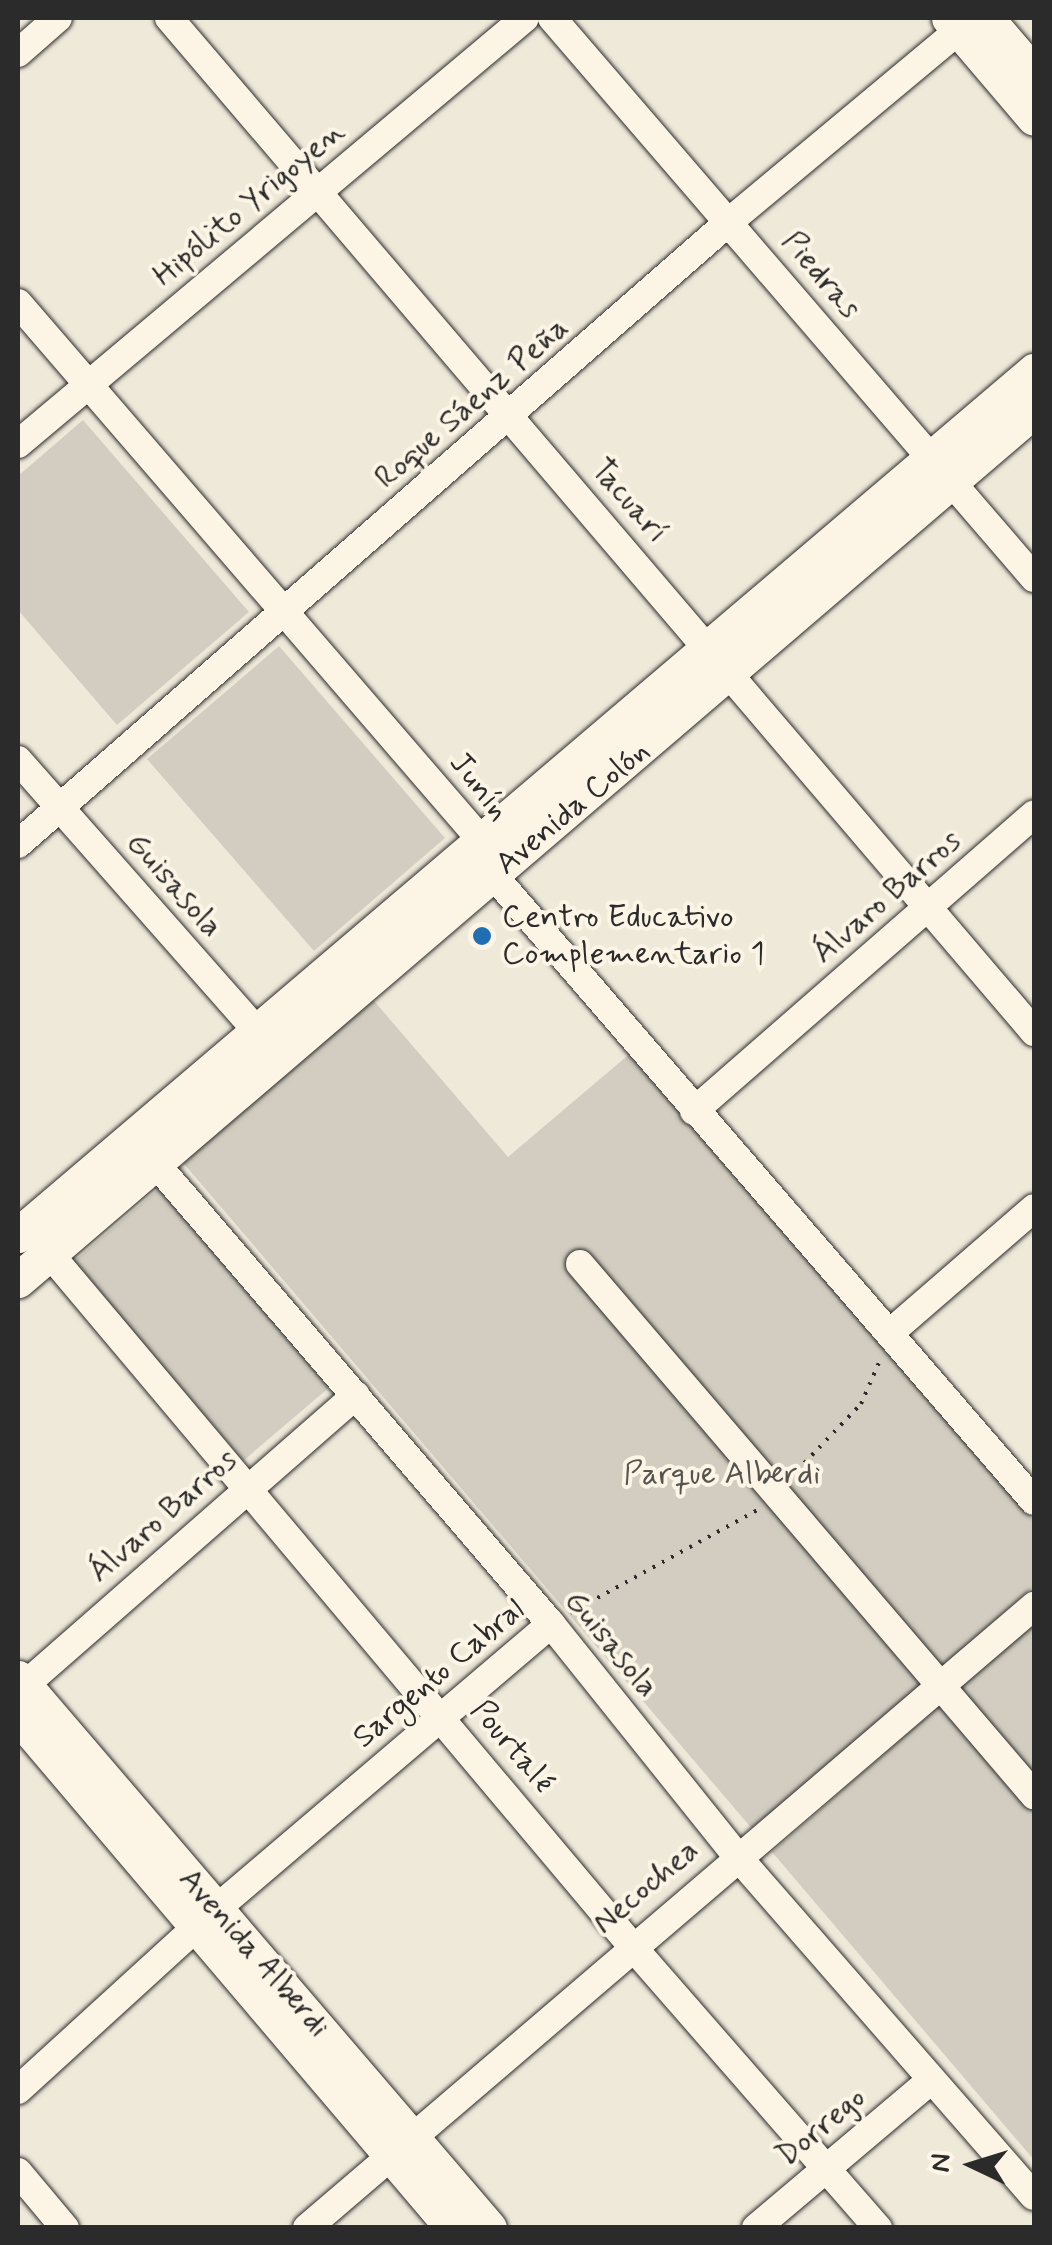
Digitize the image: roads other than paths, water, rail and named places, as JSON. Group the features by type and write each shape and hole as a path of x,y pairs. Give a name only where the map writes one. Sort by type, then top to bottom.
{"main road":[{"path":"967,21 1034,74"},
{"path":"967,21 1034,118"},
{"name":"Avenida Colón","path":"18,1280 28,1233 143,1149 268,1044 494,875 721,661 941,472 1034,371"},
{"name":"Avenida Colón","path":"941,472 1034,410"},
{"name":"Avenida Colón","path":"268,1044 480,840 721,661"},
{"name":"Avenida Alberdi","path":"19,1692 401,2145 490,2228"},
{"name":"Avenida Alberdi","path":"401,2145 453,2228"}],"street":[{"path":"18,53 58,18"},
{"name":"Tacuarí","path":"169,18 1034,1032"},
{"name":"Hipólito Yrigoyen","path":"18,444 525,18"},
{"name":"Piedras","path":"552,18 1034,578"},
{"name":"Roque Sáenz Peña","path":"18,844 730,221 967,21"},
{"name":"Junín","path":"18,303 480,840 494,875 694,1111 1034,1500"},
{"name":"Guisasola","path":"18,760 268,1044"},
{"name":"Álvaro Barros","path":"694,1111 1034,814"},
{"name":"Guisasola","path":"143,1149 551,1624 737,1856 1034,2196"},
{"path":"891,1332 1034,1208"},
{"name":"Pourtalé","path":"28,1233 248,1488 631,1945 878,2228"},
{"path":"580,1264 1034,1795"},
{"name":"Álvaro Barros","path":"19,1692 356,1395"},
{"name":"Necochea","path":"307,2228 631,1945 1034,1606"},
{"name":"Sargento Cabral","path":"18,2090 207,1919 551,1624"},
{"name":"Dorrego","path":"756,2228 931,2080"},
{"path":"18,2172 66,2228"}],"place":[{"name":"Centro Educativo Complementario 1","path":"482,936"}],"park label":[{"name":"Parque Alberdi","path":"722,1474"}]}
